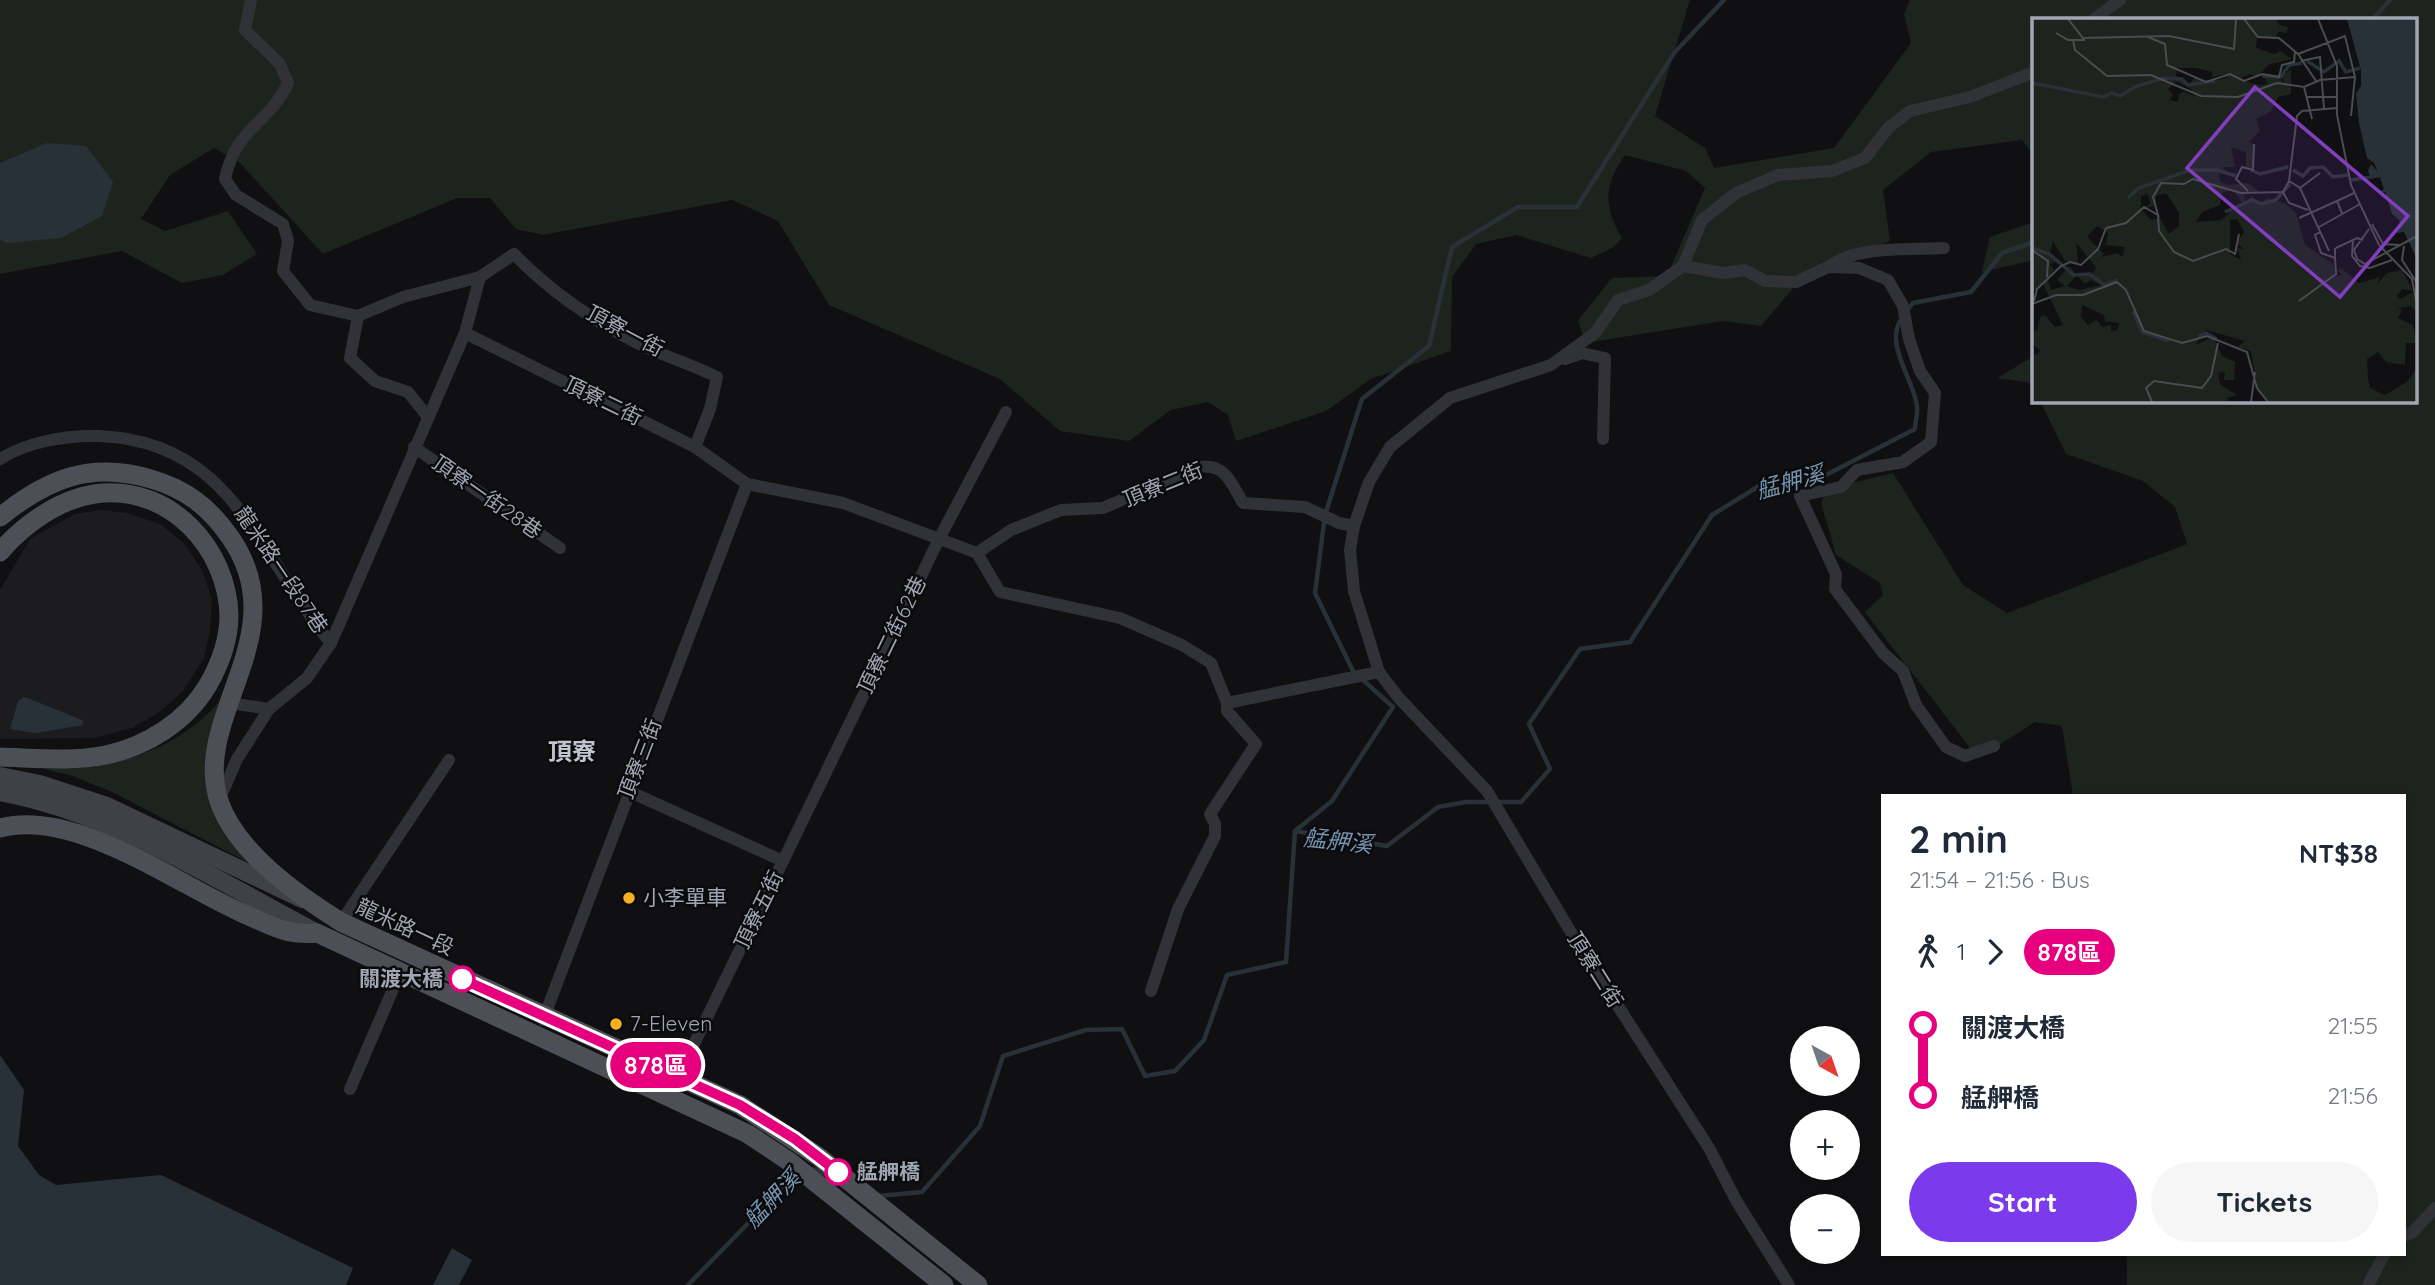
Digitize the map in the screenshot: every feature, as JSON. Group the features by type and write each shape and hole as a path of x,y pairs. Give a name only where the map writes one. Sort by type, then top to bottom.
{"main road":[{"path":"0,517 24,498 56,480 83,473 115,471 172,485 200,501 234,543 247,569 253,604 251,635 214,759 219,802 244,846 305,900"},
{"path":"0,552 38,516 70,502 102,493 134,495 162,505 187,522 203,539 226,588 229,617 224,651 204,691 193,706 162,732 146,741 103,755 65,759 0,757"},
{"name":"龍米路一段","path":"0,776 40,784 107,806 305,900 341,922 740,1105 819,1157 978,1285"},
{"name":"龍米路一段","path":"0,792 41,801 101,821 400,973 712,1114 790,1162 944,1285"},
{"path":"6,827 49,827 88,837 212,899 293,935 317,933"}],"street":[{"path":"251,0 245,30 280,64 288,83 277,106 248,130 230,155 225,179 236,195 284,225 288,241 283,271 310,305 358,316 350,358 375,381 408,392 428,417"},
{"path":"2095,18 2120,0"},
{"path":"1550,365 1595,332 1618,300 1649,290 1683,265 1702,220 1736,193 1778,176 1832,171 1865,158 1888,128 1910,111 1970,97 2032,73"},
{"path":"1683,265 1723,273 1745,270 1765,281 1796,282 1839,259 1882,252 1944,248"},
{"name":"頂寮一街","path":"358,316 402,297 480,277 514,254 540,280 603,324 639,344 717,377 710,409 695,447"},
{"path":"1828,267 1859,268 1888,280 1903,306 1909,340 1920,371 1935,393 1931,442 1903,462 1857,470 1842,487 1800,496 1836,574 1835,589 1883,653 1903,671 1916,705 1946,747 1965,756 1985,752 1994,746"},
{"path":"219,802 237,760 269,709 307,678 331,643 464,333 480,277"},
{"name":"頂寮二街","path":"464,333 695,447 747,484 843,503 976,553 1011,530 1061,510 1103,508 1198,467 1212,465 1223,469 1243,503 1305,508 1339,523 1354,526 1350,550 1354,591 1379,672 1398,697 1488,790 1575,939 1709,1148 1737,1202 1789,1285"},
{"path":"1354,526 1369,482 1390,447 1450,398 1582,353 1605,358 1603,439"},
{"name":"頂寮二街62巷","path":"783,861 939,539 1006,412"},
{"name":"龍米路一段87巷","path":"0,459 31,445 83,436 131,440 184,460 228,493 254,526 287,584 331,643"},
{"name":"頂寮一街28巷","path":"414,447 560,548"},
{"name":"頂寮三街","path":"537,1035 747,484"},
{"path":"976,553 1000,592 1120,618 1182,645 1211,663 1227,703 1227,711 1256,744 1210,814 1215,824 1216,836 1178,909 1151,990"},
{"path":"1227,703 1379,672"},
{"path":"230,704 269,709"},
{"path":"341,922 449,760"},
{"name":"頂寮五街","path":"628,791 783,861 679,1075"},
{"path":"350,1089 400,973"},
{"path":"2406,1235 2412,1233 2435,1209"},
{"path":"2368,1285 2383,1256"}],"shaded area":[{"path":"0,0 1690,0 1655,116 1705,148 1714,168 1834,148 1911,43 1904,14 1910,0 2435,0 2435,1285 2127,1285 2127,1256 2406,1256 2406,794 2073,794 2062,726 2035,722 1983,755 1971,749 1865,612 1883,595 1880,583 1836,555 1821,503 1827,489 1893,473 1963,585 2007,613 2187,544 2175,507 2143,481 2066,454 2040,402 2418,402 2418,18 2032,18 2032,153 2022,140 1931,152 1883,190 1890,241 1807,272 1761,326 1723,321 1585,343 1578,320 1612,278 1667,276 1705,188 1686,171 1625,155 1613,176 1608,196 1612,216 1622,238 1614,247 1591,258 1516,235 1476,244 1452,277 1451,351 1371,379 1326,411 1236,441 1228,415 1208,402 1171,410 1129,441 1060,431 1000,379 829,305 778,221 732,200 543,235 516,229 490,198 457,198 323,254 240,163 214,148 170,175 141,219 165,231 228,211 257,254 223,275 182,283 122,251 0,274"},
{"path":"47,143 86,146 113,182 102,216 61,238 7,243 0,240 0,163"},
{"path":"2032,223 2032,260 1982,272 1990,237"},
{"path":"2032,357 2032,383 1997,378"},
{"path":"101,510 127,513 160,524 184,543 203,572 212,600 210,631 204,658 183,691 158,713 132,728 94,738 0,739 0,590 30,539 75,514"},
{"path":"227,692 208,771 263,870 112,792 73,776 44,769 97,764 145,753 188,730"},
{"path":"25,697 82,720 83,725 35,733 10,729 18,701"},
{"path":"0,1055 24,1090 18,1146 39,1175 56,1185 161,1175 353,1268 346,1285 0,1285"},
{"path":"452,1248 472,1260 459,1285 433,1285"}],"waterway":[{"path":"1295,831 1332,801 1393,707 1353,671 1315,593 1325,515 1362,399 1429,346 1452,247 1518,207 1577,207 1674,53 1724,0"},
{"name":"艋舺溪","path":"2374,18 2390,0"},
{"name":"艋舺溪","path":"1907,311 1913,303 1971,292 2002,253 2032,243"},
{"name":"艋舺溪","path":"878,1196 922,1192 980,1126 1003,1056 1086,1030 1122,1029 1145,1076 1175,1071 1204,1040 1227,975 1286,962 1295,831 1387,846 1438,807 1466,802 1521,802 1550,769 1529,724 1580,649 1630,642 1712,515 1759,486 1814,473 1822,477 1915,429 1915,396 1901,362 1896,339 1902,318"},
{"name":"艋舺溪","path":"813,1169 831,1177"},
{"name":"艋舺溪","path":"688,1285 795,1175"}],"bus line":[{"name":"878區","path":"462,979 740,1105 795,1139 838,1172"}],"place":[{"name":"小李單車","path":"629,898"},
{"name":"關渡大橋","path":"462,979"},
{"name":"7-Eleven","path":"616,1024"},
{"name":"艋舺橋","path":"838,1172"}],"district":[{"name":"頂寮","path":"572,752"}]}
